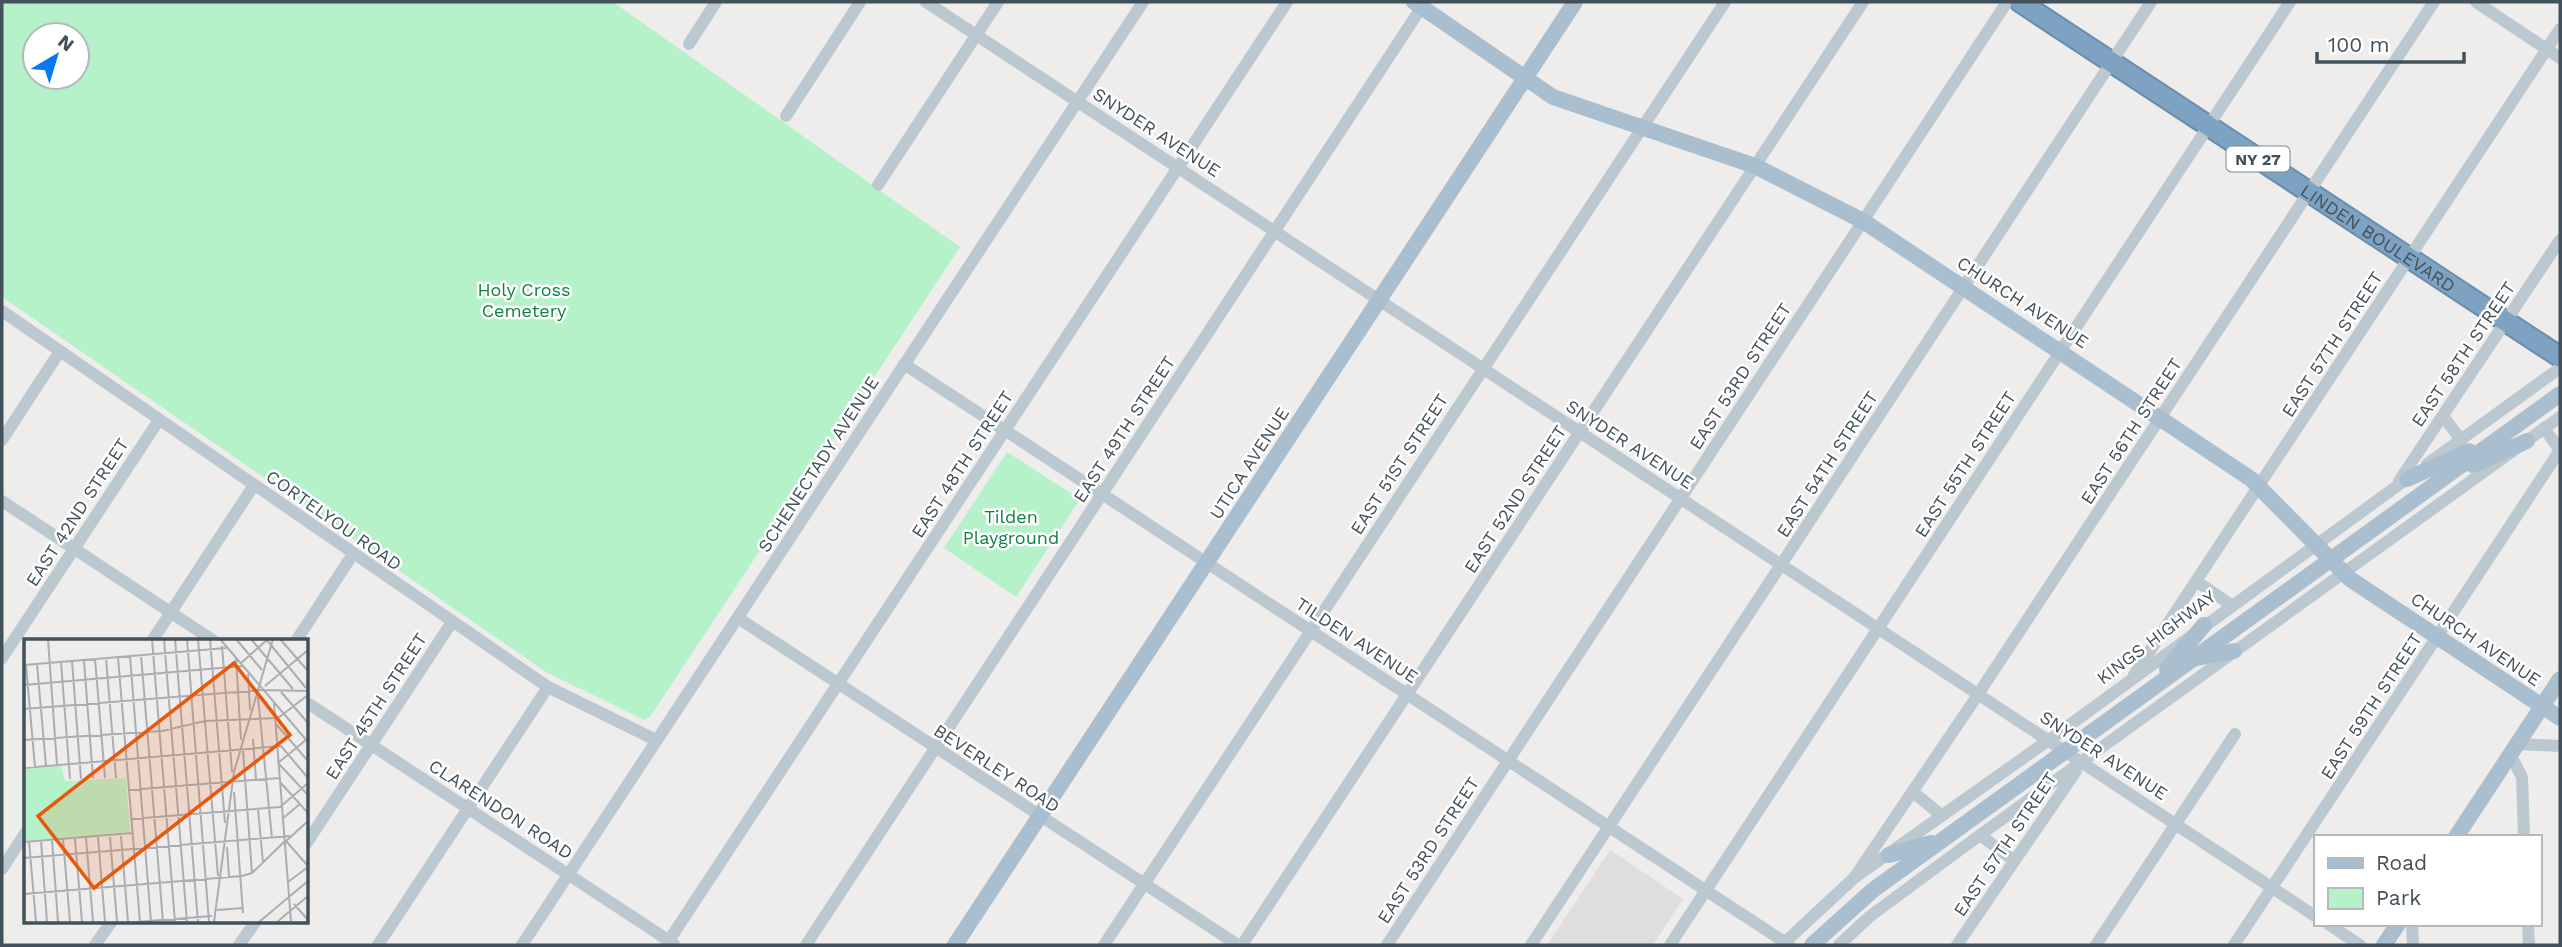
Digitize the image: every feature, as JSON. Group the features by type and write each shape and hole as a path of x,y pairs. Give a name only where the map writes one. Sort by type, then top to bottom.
{"highway":[{"name":"LINDEN BOULEVARD","path":"2020,2 2560,357"}],"main road":[{"name":"UTICA AVENUE","path":"954,945 1575,2"},
{"name":"CHURCH AVENUE","path":"1420,3 1553,97 1755,166 1863,222 2061,350 2259,487 2345,573 2560,718"},
{"path":"1812,945 1873,890 2560,394"},
{"path":"2400,484 2500,437"},
{"path":"2438,481 2527,441"},
{"path":"2149,689 2204,625"},
{"path":"2192,659 2234,651"},
{"path":"2457,835 2560,679"},
{"path":"1889,855 1941,841"},
{"path":"2384,945 2397,926"}],"street":[{"path":"689,44 716,2"},
{"path":"786,116 860,2"},
{"name":"SNYDER AVENUE","path":"926,2 2314,915"},
{"path":"878,185 998,2"},
{"name":"SCHENECTADY AVENUE","path":"522,945 1143,2"},
{"name":"EAST 48TH STREET","path":"671,944 838,684 1287,2"},
{"name":"EAST 51ST STREET","path":"1104,945 1725,2"},
{"name":"EAST 52ND STREET","path":"1240,945 1408,695 1863,2"},
{"name":"EAST 53RD STREET","path":"1387,945 2007,2"},
{"name":"EAST 54TH STREET","path":"1531,945 2151,2"},
{"name":"EAST 55TH STREET","path":"1670,945 2290,2"},
{"name":"EAST 56TH STREET","path":"1854,878 1979,694 2434,2"},
{"path":"2476,2 2560,58"},
{"name":"EAST 49TH STREET","path":"806,945 1275,230 1420,3"},
{"name":"EAST 57TH STREET","path":"2132,679 2560,29"},
{"name":"EAST 58TH STREET","path":"2400,484 2560,240"},
{"name":"CORTELYOU ROAD","path":"2,312 548,687 656,740"},
{"path":"2,440 60,351"},
{"name":"TILDEN AVENUE","path":"904,364 1786,944"},
{"name":"KINGS HIGHWAY","path":"1786,944 1854,878 2560,368"},
{"path":"2443,416 2461,440"},
{"path":"1839,945 1869,917 1980,835 2560,417"},
{"name":"EAST 42ND STREET","path":"2,658 159,420"},
{"name":"EAST 59TH STREET","path":"2234,945 2560,450 2544,428"},
{"path":"153,639 254,485"},
{"path":"2,501 211,639"},
{"path":"297,639 353,554"},
{"path":"2196,581 2231,605"},
{"name":"BEVERLEY ROAD","path":"738,618 1240,945"},
{"name":"EAST 45TH STREET","path":"308,841 452,622"},
{"path":"378,945 548,687"},
{"name":"CLARENDON ROAD","path":"308,703 671,944"},
{"path":"2096,945 2235,734"},
{"path":"2524,835 2522,777 2513,749 2560,747"},
{"name":"EAST 57TH STREET","path":"1957,945 2082,762"},
{"path":"1913,792 1941,815"},
{"path":"2,869 24,835"},
{"path":"1980,835 2013,860"},
{"path":"95,945 111,922"},
{"path":"239,945 255,922"},
{"path":"2331,926 2360,945"},
{"path":"2412,926 2413,945"},
{"path":"2528,926 2529,945"}],"shaded area":[{"path":"1610,850 1683,899 1653,945 1547,945"}],"green space":[{"name":"Holy Cross Cemetery","path":"2,2 613,2 960,247 650,717 644,720 546,672 2,297"},
{"name":"Tilden Playground","path":"1007,452 1080,499 1016,597 944,548"}]}
